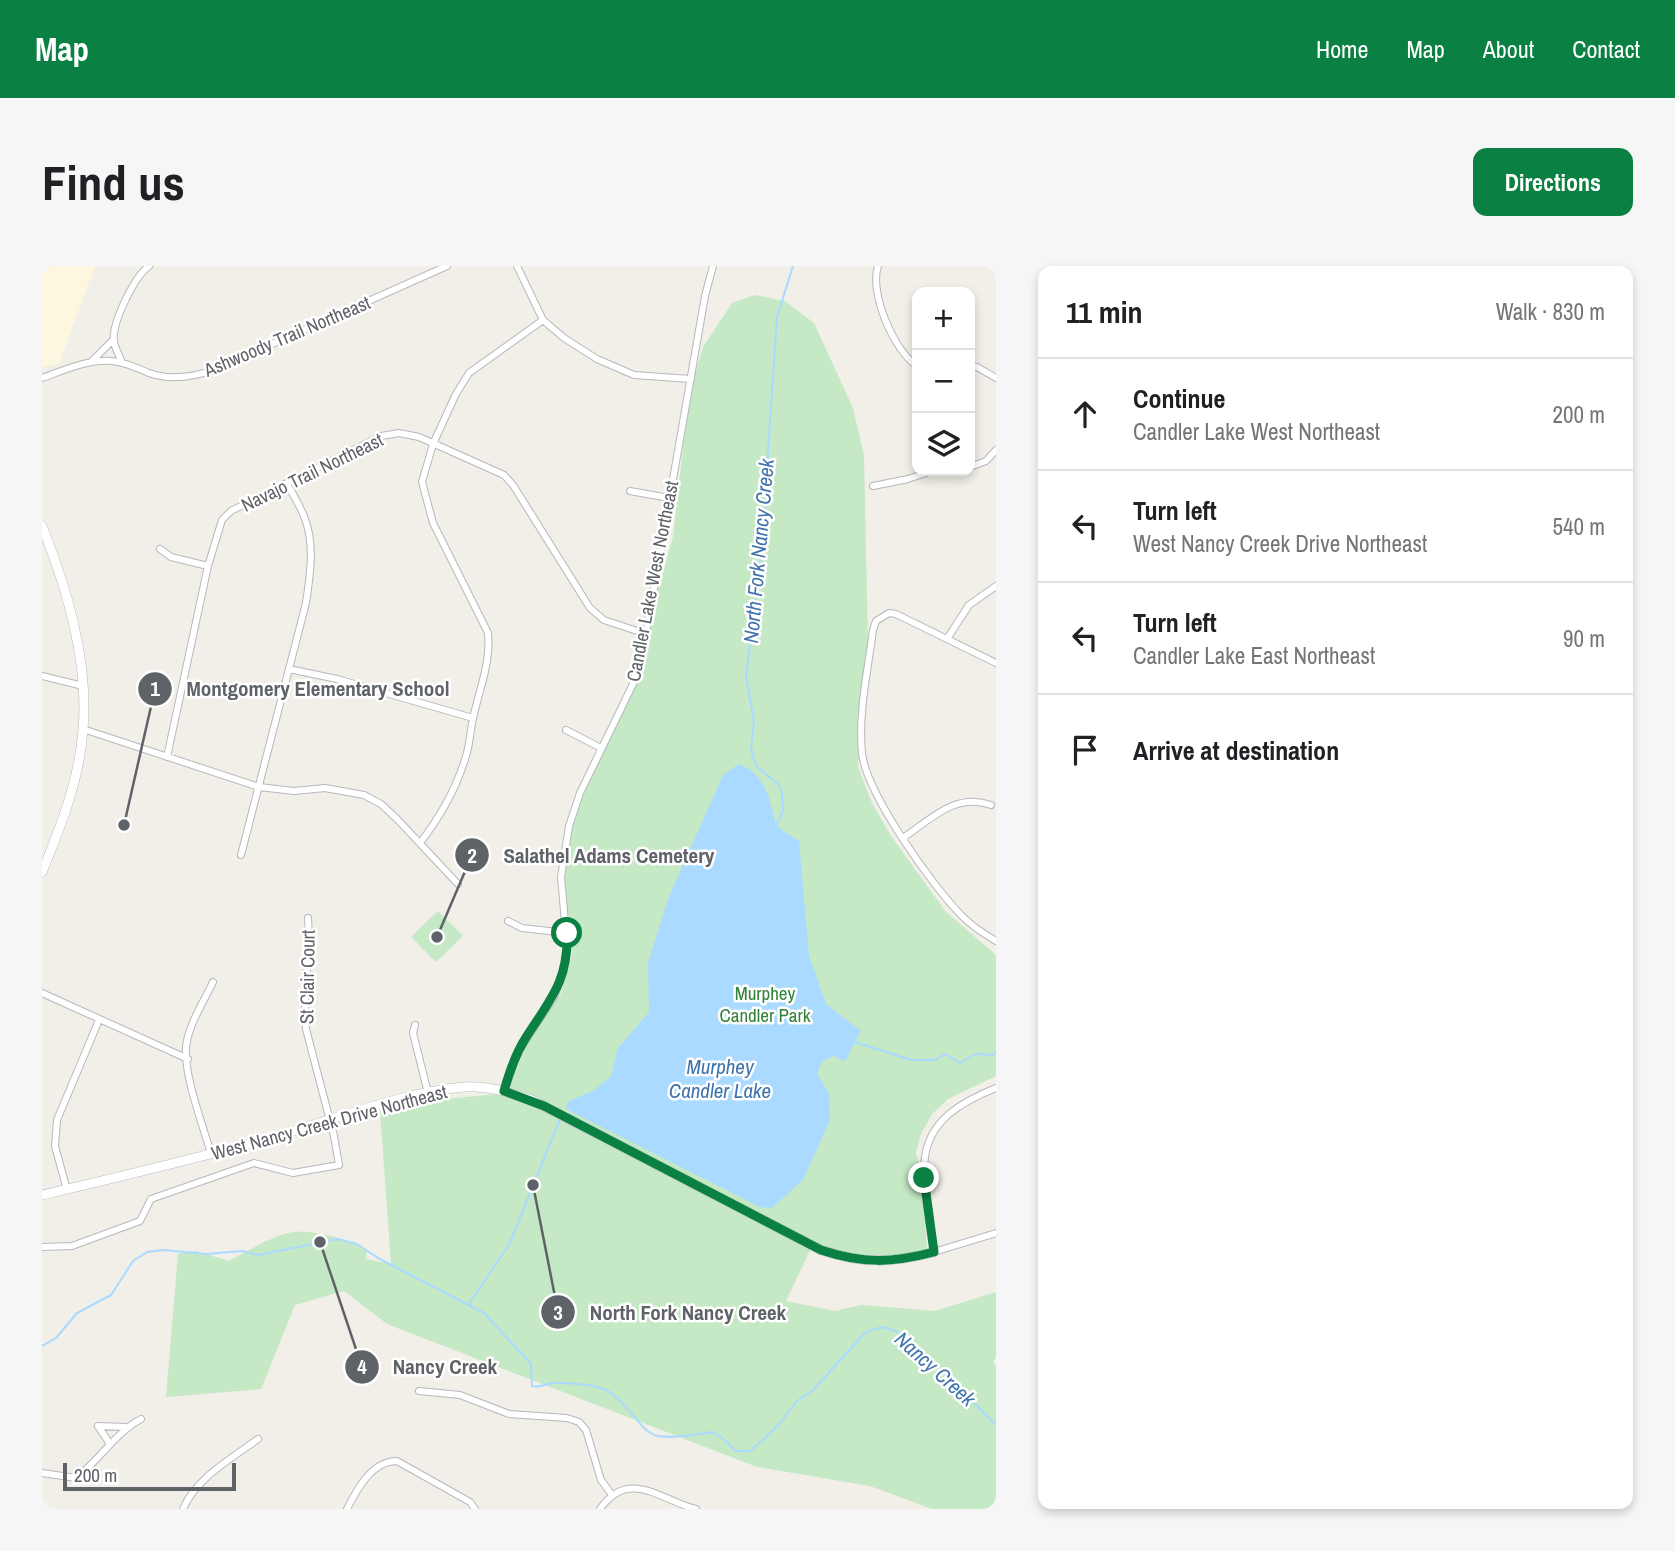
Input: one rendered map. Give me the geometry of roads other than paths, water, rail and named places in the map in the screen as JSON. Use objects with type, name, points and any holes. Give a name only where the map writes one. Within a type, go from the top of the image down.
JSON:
[{"type":"street","points":[[42,378],[91,362],[113,340],[129,290],[137,277],[149,266]]},
{"type":"street","name":"Ashwoody Trail Northeast","points":[[91,362],[122,363],[162,377],[198,375],[447,266]]},
{"type":"street","points":[[517,266],[543,320],[564,338],[597,359],[634,375],[691,379]]},
{"type":"street","name":"Candler Lake West Northeast","points":[[504,1091],[518,1052],[554,997],[567,956],[561,877],[564,846],[574,806],[633,684],[646,635],[705,296],[713,266]]},
{"type":"street","points":[[878,266],[874,281],[880,307],[906,356],[912,361]]},
{"type":"street","points":[[420,843],[435,824],[467,754],[473,718],[489,659],[488,633],[429,510],[422,482],[433,444],[469,373],[543,320]]},
{"type":"street","points":[[113,340],[122,363]]},
{"type":"street","points":[[975,366],[996,378]]},
{"type":"street","name":"Navajo Trail Northeast","points":[[167,757],[208,566],[222,520],[230,511],[381,436],[398,433],[419,437],[504,475],[513,485],[590,608],[604,620],[646,635]]},
{"type":"street","points":[[975,465],[986,461],[996,450]]},
{"type":"street","points":[[873,486],[917,476]]},
{"type":"street","points":[[241,855],[306,603],[311,548],[305,518],[287,483]]},
{"type":"street","points":[[630,491],[669,498]]},
{"type":"street","points":[[42,526],[47,549],[71,610],[83,685],[83,729],[73,786],[56,840],[42,872]]},
{"type":"street","points":[[160,550],[172,557],[208,566]]},
{"type":"street","points":[[947,639],[969,605],[996,586]]},
{"type":"street","points":[[996,663],[889,613],[876,621],[864,698],[862,755],[869,779],[903,838],[944,896],[978,929],[996,941]]},
{"type":"street","points":[[289,669],[473,718]]},
{"type":"street","points":[[42,676],[83,685]]},
{"type":"street","points":[[83,729],[260,787],[294,791],[325,788],[364,795],[380,804],[458,884]]},
{"type":"street","points":[[566,730],[601,748]]},
{"type":"street","points":[[903,838],[958,802],[991,805]]},
{"type":"street","name":"St Clair Court","points":[[42,1247],[72,1246],[140,1221],[151,1199],[254,1163],[293,1173],[339,1165],[330,1120],[308,1044],[304,1014],[309,952],[308,918]]},
{"type":"street","points":[[508,921],[522,928],[567,933]]},
{"type":"street","points":[[211,1154],[191,1080],[186,1047],[213,982]]},
{"type":"street","points":[[42,993],[188,1059]]},
{"type":"street","points":[[67,1190],[55,1146],[57,1120],[99,1020]]},
{"type":"street","points":[[415,1025],[413,1033],[428,1093]]},
{"type":"street","name":"West Nancy Creek Drive Northeast","points":[[42,1195],[113,1180],[428,1093],[465,1087],[504,1091],[531,1100],[821,1250],[852,1258],[903,1261],[996,1233]]},
{"type":"street","points":[[934,1252],[923,1162],[929,1140],[949,1113],[959,1105],[996,1088]]},
{"type":"street","points":[[419,1391],[460,1395],[509,1414],[567,1418],[579,1422],[586,1430],[601,1480],[612,1495]]},
{"type":"street","points":[[42,1474],[76,1478],[126,1427],[141,1419]]},
{"type":"street","points":[[110,1444],[98,1426],[126,1427]]},
{"type":"street","points":[[183,1509],[188,1497],[209,1475],[258,1439]]},
{"type":"street","points":[[347,1509],[369,1474],[388,1461],[397,1461],[470,1502],[475,1509]]},
{"type":"street","points":[[600,1509],[612,1495],[623,1491],[648,1489],[665,1496],[681,1508],[696,1509]]},
{"type":"water","name":"Murphey Candler Lake","points":[[739,764],[761,782],[769,798],[776,826],[799,841],[809,956],[826,1004],[861,1031],[845,1061],[833,1056],[822,1062],[817,1073],[829,1094],[830,1120],[803,1180],[772,1208],[760,1207],[566,1109],[568,1101],[593,1091],[611,1076],[618,1048],[649,1012],[648,963],[668,899],[723,775]]},
{"type":"waterway","name":"North Fork Nancy Creek","points":[[776,826],[783,811],[782,792],[778,784],[756,766],[753,758],[751,747],[754,722],[746,675],[760,569],[777,317],[793,266]]},
{"type":"waterway","points":[[855,1042],[911,1060],[935,1060],[945,1054],[960,1063],[975,1054],[993,1055],[996,1051]]},
{"type":"waterway","name":"North Fork Nancy Creek","points":[[469,1304],[509,1245],[560,1119]]},
{"type":"waterway","name":"Nancy Creek","points":[[42,1346],[56,1338],[77,1313],[111,1295],[133,1261],[147,1252],[163,1250],[206,1254],[242,1251],[258,1255],[338,1239],[357,1244],[378,1258],[484,1313],[531,1364],[532,1386],[562,1383],[601,1388],[618,1399],[644,1428],[658,1436],[679,1437],[713,1432],[735,1451],[750,1451],[776,1428],[797,1401],[812,1391],[866,1332],[882,1327],[896,1331],[923,1353],[996,1425]]},
{"type":"place","name":"Montgomery Elementary School","points":[[124,825]]},
{"type":"place","name":"Salathel Adams Cemetery","points":[[437,937]]},
{"type":"place","name":"North Fork Nancy Creek","points":[[533,1185]]},
{"type":"place","name":"Nancy Creek","points":[[320,1242]]},
{"type":"park label","name":"Murphey Candler Park","points":[[765,1004]]}]
